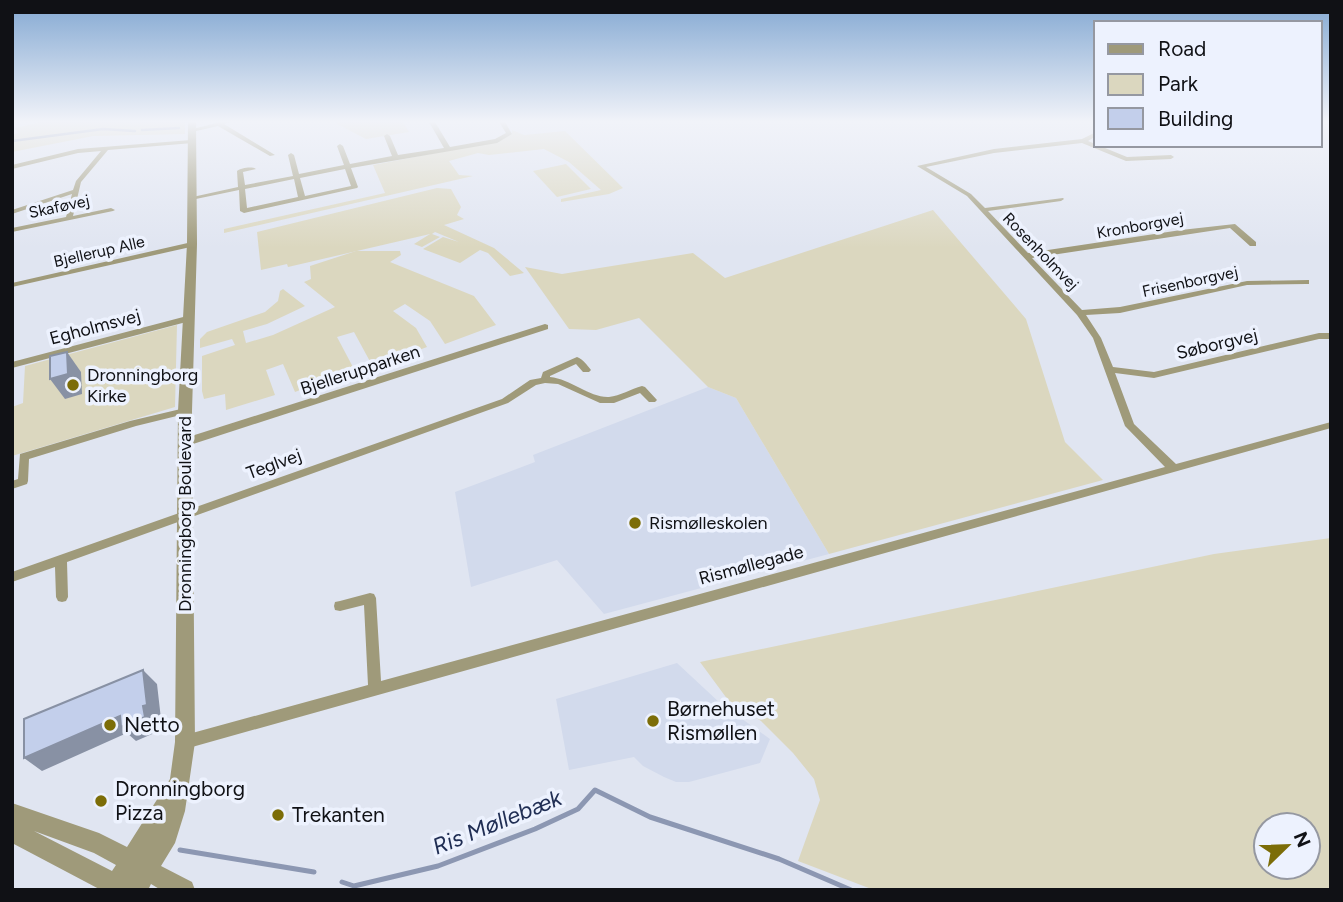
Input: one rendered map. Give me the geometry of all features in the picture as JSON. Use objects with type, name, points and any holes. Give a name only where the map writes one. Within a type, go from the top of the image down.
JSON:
[{"type":"street","points":[[69,218],[75,191],[82,175],[92,164]]},
{"type":"street","name":"Dronningborg Boulevard","points":[[122,889],[167,835],[175,811],[185,742],[187,319],[192,244],[192,164]]},
{"type":"street","points":[[293,164],[302,199]]},
{"type":"street","points":[[253,169],[240,171],[244,211],[355,187],[346,164]]},
{"type":"street","points":[[191,198],[368,164]]},
{"type":"street","name":"Rosenholmvej","points":[[930,164],[920,166],[962,190],[1080,313],[1097,338],[1130,426],[1174,469]]},
{"type":"street","points":[[12,212],[75,191]]},
{"type":"street","points":[[982,210],[1061,199]]},
{"type":"street","name":"Skaføvej","points":[[12,230],[111,210]]},
{"type":"street","name":"Kronborgvej","points":[[1026,257],[1065,253],[1189,230],[1232,226],[1253,244]]},
{"type":"street","name":"Bjellerup Alle","points":[[12,285],[192,244]]},
{"type":"street","name":"Frisenborgvej","points":[[1080,313],[1120,310],[1247,283],[1306,282]]},
{"type":"street","name":"Egholmsvej","points":[[12,365],[187,319]]},
{"type":"street","name":"Bjellerupparken","points":[[186,442],[545,327]]},
{"type":"street","name":"Søborgvej","points":[[1110,370],[1154,375],[1319,336],[1331,336]]},
{"type":"street","name":"Teglvej","points":[[12,577],[505,401],[533,382],[545,380],[546,374],[552,370],[577,360],[586,370]]},
{"type":"street","points":[[545,380],[560,381],[600,400],[614,400],[642,389],[652,400]]},
{"type":"street","points":[[12,485],[23,481],[23,457],[134,423],[144,423],[186,411]]},
{"type":"street","name":"Rismøllegade","points":[[185,742],[659,609],[1329,427]]},
{"type":"street","points":[[61,559],[62,597]]},
{"type":"street","points":[[340,606],[370,598],[375,690]]},
{"type":"street","points":[[12,813],[99,844],[184,890]]},
{"type":"street","points":[[12,832],[122,889]]},
{"type":"shaded area","name":"Rismølleskolen","points":[[708,387],[736,398],[829,554],[604,614],[557,560],[471,587],[455,492],[535,462],[533,455]]},
{"type":"shaded area","name":"Børnehuset Rismøllen","points":[[677,663],[720,703],[770,739],[760,763],[689,782],[676,782],[664,777],[643,766],[634,757],[569,770],[556,699]]},
{"type":"green space","points":[[451,164],[459,175],[473,176],[224,233],[224,229],[385,193],[373,165]]},
{"type":"green space","points":[[566,164],[591,189],[557,197],[533,171]]},
{"type":"green space","points":[[571,164],[599,164],[623,188],[609,194],[561,202],[561,199],[601,190]]},
{"type":"green space","points":[[437,188],[451,189],[461,207],[457,215],[464,219],[444,225],[494,248],[524,273],[510,276],[488,253],[480,250],[460,263],[423,249],[443,237],[459,242],[435,232],[432,234],[440,237],[422,247],[414,244],[430,234],[288,267],[287,264],[261,270],[257,232]]},
{"type":"green space","points":[[933,210],[1026,319],[1065,442],[1103,480],[829,554],[736,398],[708,387],[639,318],[596,330],[569,329],[525,267],[562,274],[693,253],[725,278]]},
{"type":"green space","points":[[356,251],[400,251],[401,255],[390,262],[474,296],[496,325],[445,344],[430,321],[405,304],[393,311],[416,328],[427,347],[373,367],[354,332],[337,337],[354,369],[295,392],[283,364],[266,370],[275,395],[226,410],[225,394],[204,399],[202,356],[235,345],[232,339],[200,348],[200,339],[207,332],[265,312],[278,301],[283,289],[305,306],[267,324],[243,331],[246,343],[273,335],[335,307],[304,282],[311,279],[310,266]]},
{"type":"green space","points":[[177,325],[175,407],[12,456],[12,407],[23,403],[25,366]]},
{"type":"green space","points":[[1331,538],[1331,890],[874,890],[798,861],[820,800],[814,779],[761,721],[728,700],[700,662],[1214,554]]},
{"type":"building","points":[[67,352],[68,374],[50,379],[50,356]]},
{"type":"building","points":[[143,670],[147,705],[143,706],[145,717],[121,727],[120,716],[24,758],[24,719]]},
{"type":"waterway","name":"Ris Møllebæk","points":[[342,882],[354,886],[438,866],[535,829],[578,809],[595,790],[650,817],[779,859],[851,890]]},
{"type":"waterway","name":"Ris Møllebæk","points":[[180,850],[314,872]]},
{"type":"place","name":"Dronningborg Kirke","points":[[73,385]]},
{"type":"place","name":"Rismølleskolen","points":[[635,523]]},
{"type":"place","name":"Børnehuset Rismøllen","points":[[653,721]]},
{"type":"place","name":"Netto","points":[[110,725]]},
{"type":"place","name":"Dronningborg Pizza","points":[[101,801]]},
{"type":"place","name":"Trekanten","points":[[278,815]]}]
